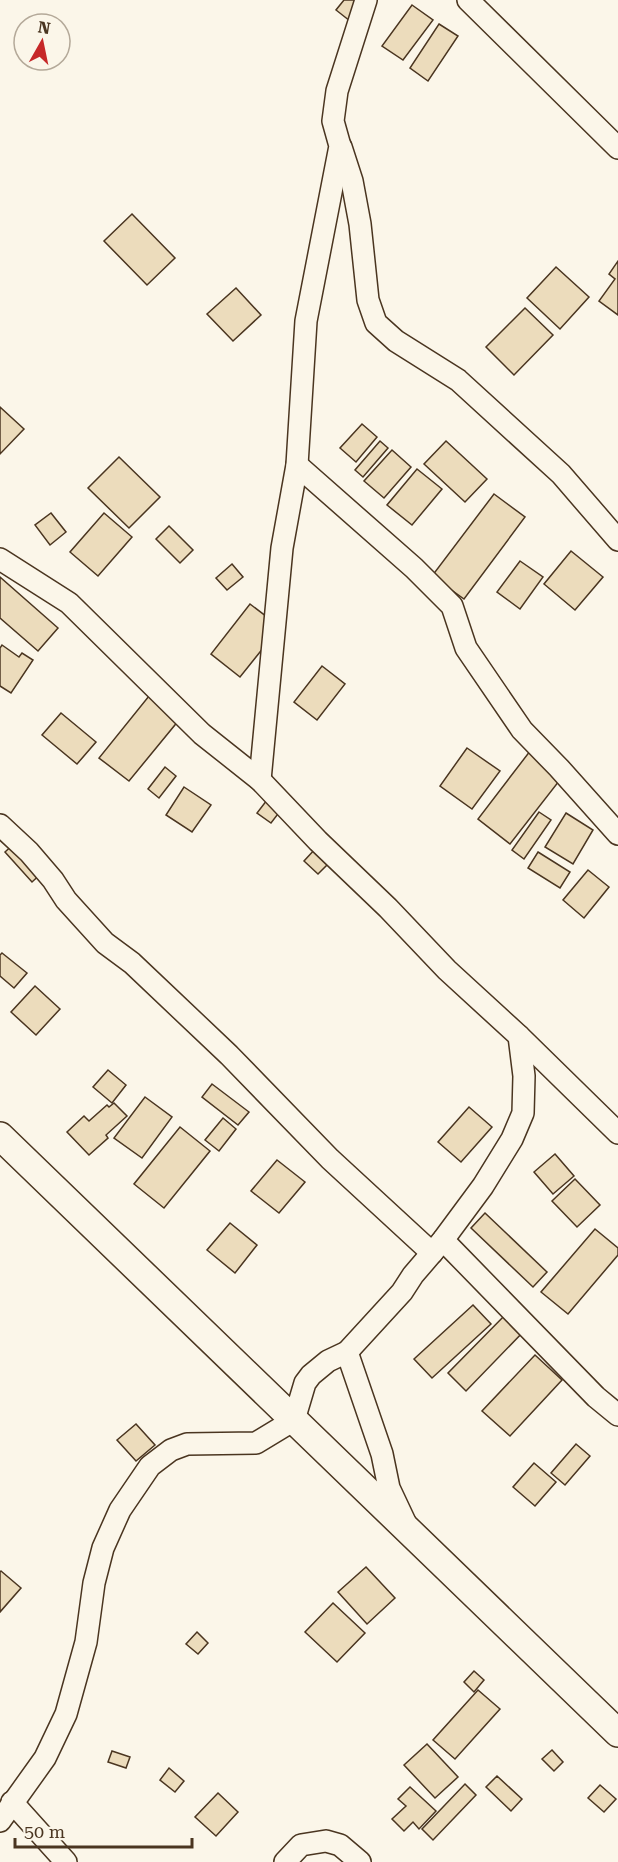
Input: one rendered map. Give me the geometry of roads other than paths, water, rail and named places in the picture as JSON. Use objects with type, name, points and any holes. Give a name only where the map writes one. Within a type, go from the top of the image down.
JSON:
[{"type":"street","points":[[366,0],[337,91],[333,122],[352,181],[360,224],[368,300],[376,323],[396,341],[458,380],[561,474],[618,540]]},
{"type":"street","points":[[468,0],[618,148]]},
{"type":"street","points":[[260,780],[282,548],[297,465],[306,321],[340,146]]},
{"type":"street","points":[[297,465],[414,568],[452,606],[466,648],[522,730],[618,834]]},
{"type":"street","points":[[0,559],[69,603],[202,734],[260,780],[447,970],[519,1036],[618,1133]]},
{"type":"street","points":[[0,825],[35,859],[66,900],[105,943],[132,963],[229,1055],[330,1160],[437,1246],[618,1415]]},
{"type":"street","points":[[0,1821],[45,1758],[66,1714],[86,1642],[94,1582],[103,1548],[120,1510],[150,1466],[171,1450],[186,1444],[256,1443],[294,1420],[305,1383],[311,1375],[328,1361],[347,1352],[402,1292],[483,1186],[512,1138],[523,1113],[524,1077],[519,1036]]},
{"type":"street","points":[[0,1136],[618,1733]]},
{"type":"street","points":[[347,1352],[382,1454],[389,1488],[409,1530]]},
{"type":"street","points":[[12,1802],[66,1862]]},
{"type":"street","points":[[285,1862],[301,1845],[326,1841],[340,1845],[360,1862]]}]
